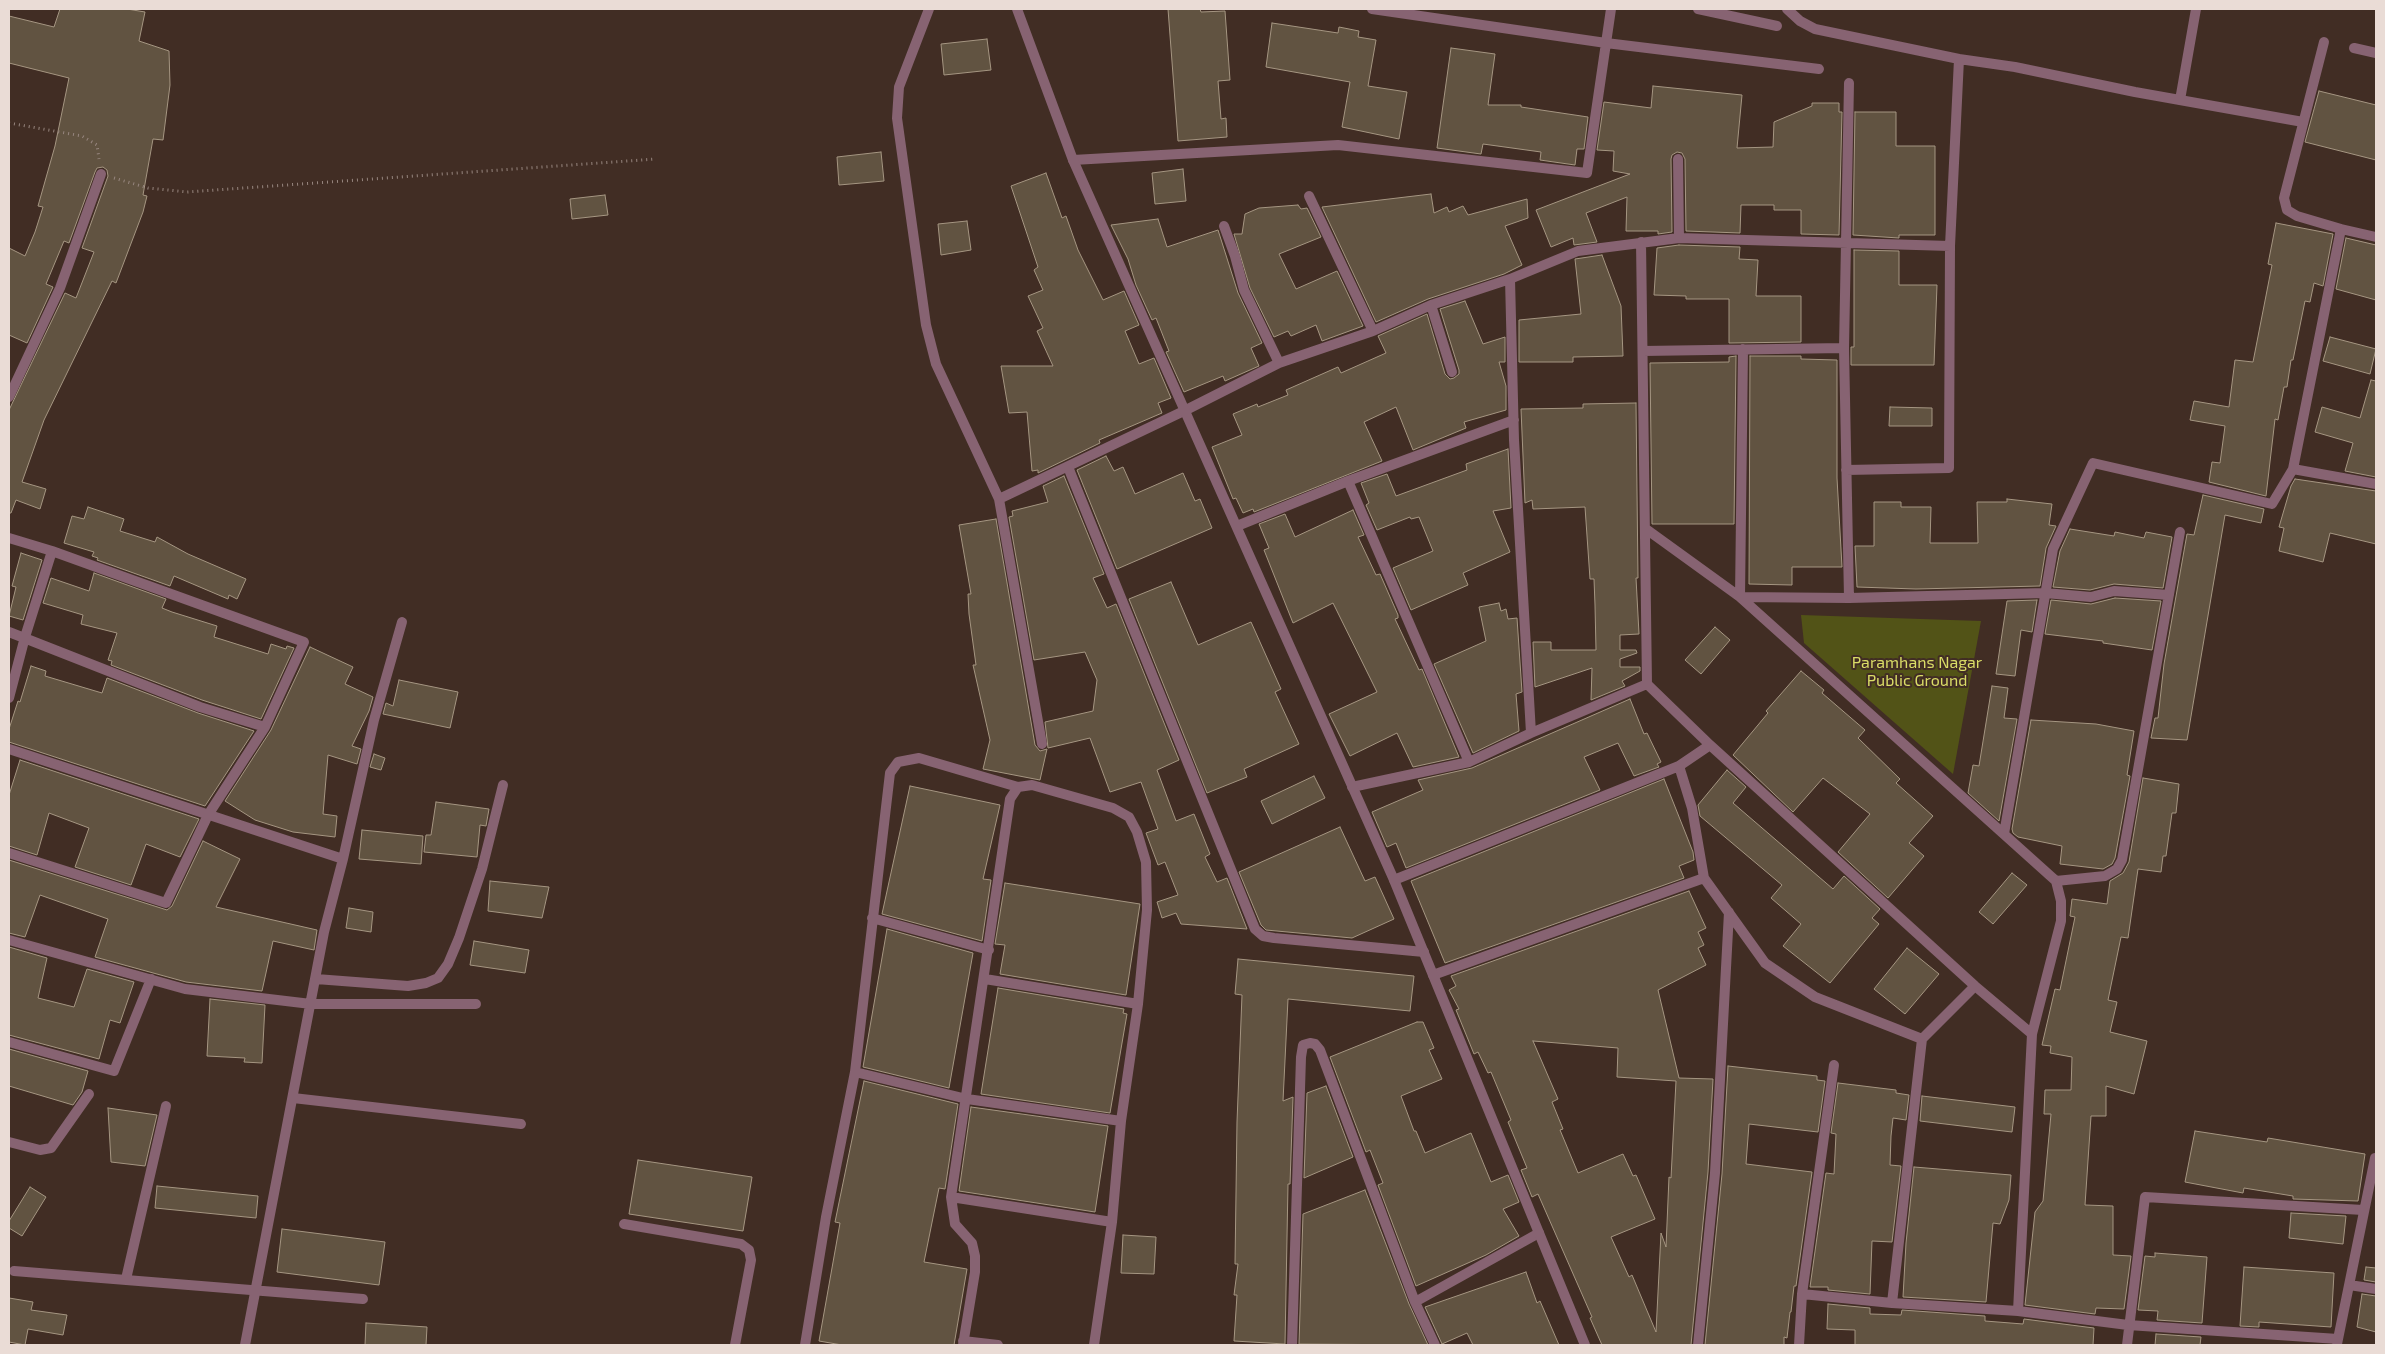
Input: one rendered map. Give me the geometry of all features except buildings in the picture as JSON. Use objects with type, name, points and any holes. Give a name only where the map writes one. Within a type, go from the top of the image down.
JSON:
[{"type":"street","points":[[929,9],[899,87],[897,118],[926,324],[936,364],[999,498],[1042,744]]},
{"type":"street","points":[[1017,9],[1073,160],[1394,880],[1585,1345]]},
{"type":"street","points":[[1372,9],[1606,43],[1819,68]]},
{"type":"street","points":[[1073,160],[1338,144],[1587,173],[1611,9]]},
{"type":"street","points":[[1698,9],[1777,26]]},
{"type":"street","points":[[1787,9],[1800,21],[1815,29],[1959,59],[2015,67],[2303,122]]},
{"type":"street","points":[[2180,100],[2196,9]]},
{"type":"street","points":[[2324,42],[2284,198],[2288,210],[2297,216],[2341,229],[2376,236]]},
{"type":"street","points":[[2354,48],[2376,53]]},
{"type":"street","points":[[1846,470],[1949,468],[1950,246],[1959,59]]},
{"type":"street","points":[[1849,84],[1844,348],[1849,598]]},
{"type":"street","points":[[1678,159],[1679,238]]},
{"type":"street","points":[[9,398],[60,288],[101,174]]},
{"type":"street","points":[[1308,196],[1373,331]]},
{"type":"street","points":[[1224,226],[1235,256],[1244,290],[1279,362]]},
{"type":"street","points":[[2004,834],[2053,549],[2093,463],[2272,504],[2293,469],[2341,229]]},
{"type":"street","points":[[999,498],[1186,410],[1279,362],[1373,331],[1431,305],[1510,279],[1578,251],[1679,238],[1950,246]]},
{"type":"street","points":[[1641,242],[1647,684],[1710,745],[1975,986],[2032,1034]]},
{"type":"street","points":[[1510,279],[1514,420],[1531,732]]},
{"type":"street","points":[[1431,305],[1452,372]]},
{"type":"street","points":[[1643,351],[1844,348]]},
{"type":"street","points":[[1740,597],[1743,349]]},
{"type":"street","points":[[1237,526],[1348,481],[1514,420]]},
{"type":"street","points":[[1068,467],[1255,928],[1263,936],[1274,938],[1424,952]]},
{"type":"street","points":[[2293,469],[2376,484]]},
{"type":"street","points":[[1348,481],[1469,762]]},
{"type":"street","points":[[1646,529],[1740,597],[2056,881],[2061,900],[2061,921],[2032,1034],[2018,1311]]},
{"type":"street","points":[[2056,881],[2105,876],[2117,869],[2122,860],[2180,532]]},
{"type":"street","points":[[9,538],[52,551],[304,642],[265,727],[208,815],[166,903],[9,853]]},
{"type":"street","points":[[9,698],[25,637],[52,551]]},
{"type":"street","points":[[1740,597],[1849,598],[2045,593],[2090,597],[2114,591],[2169,596]]},
{"type":"street","points":[[245,1345],[324,932],[344,859],[374,720],[402,622]]},
{"type":"street","points":[[9,632],[200,707],[265,727]]},
{"type":"street","points":[[1352,787],[1469,762],[1531,732],[1647,684]]},
{"type":"street","points":[[1394,880],[1679,766],[1710,745]]},
{"type":"street","points":[[9,749],[344,859]]},
{"type":"street","points":[[805,1345],[826,1217],[855,1072],[890,773],[898,762],[919,758],[1018,786],[1032,785],[1113,808],[1129,817],[1137,832],[1146,862],[1147,889],[1138,1004],[1121,1121],[1112,1222],[1094,1345]]},
{"type":"street","points":[[1679,766],[1692,808],[1704,878],[1765,963],[1815,998],[1922,1039]]},
{"type":"street","points":[[316,979],[408,986],[426,983],[438,978],[448,964],[459,938],[482,869],[503,785]]},
{"type":"street","points":[[998,1345],[963,1343],[975,1272],[975,1256],[972,1243],[955,1224],[952,1197],[1010,799],[1018,786]]},
{"type":"street","points":[[1433,975],[1704,878]]},
{"type":"street","points":[[1698,1345],[1715,1172],[1729,912]]},
{"type":"street","points":[[872,918],[989,950]]},
{"type":"street","points":[[9,940],[185,989],[311,1004],[476,1004]]},
{"type":"street","points":[[9,1042],[114,1071],[151,979]]},
{"type":"street","points":[[985,979],[1138,1004]]},
{"type":"street","points":[[1892,1303],[1922,1039],[1975,986]]},
{"type":"street","points":[[1292,1345],[1303,1045],[1315,1044],[1320,1050],[1415,1302],[1435,1345]]},
{"type":"street","points":[[1798,1345],[1802,1294],[1834,1065]]},
{"type":"street","points":[[855,1072],[967,1099],[1121,1121]]},
{"type":"street","points":[[9,1142],[40,1150],[51,1148],[89,1094]]},
{"type":"street","points":[[293,1098],[521,1124]]},
{"type":"street","points":[[126,1279],[166,1106]]},
{"type":"street","points":[[1802,1294],[1892,1303],[2018,1311],[2128,1325],[2338,1342],[2363,1210],[2375,1158]]},
{"type":"street","points":[[952,1197],[1112,1222]]},
{"type":"street","points":[[2127,1345],[2145,1197],[2363,1210]]},
{"type":"street","points":[[624,1224],[741,1244],[749,1250],[751,1260],[736,1345]]},
{"type":"street","points":[[1415,1302],[1540,1233]]},
{"type":"street","points":[[14,1270],[363,1298]]},
{"type":"street","points":[[2349,1285],[2376,1289]]},
{"type":"path","points":[[9,123],[82,136],[97,144],[101,174],[148,188],[187,192],[656,159]]},
{"type":"green space","name":"Paramhans Nagar Public Ground","points":[[1801,615],[1981,621],[1953,774],[1804,643]]}]
